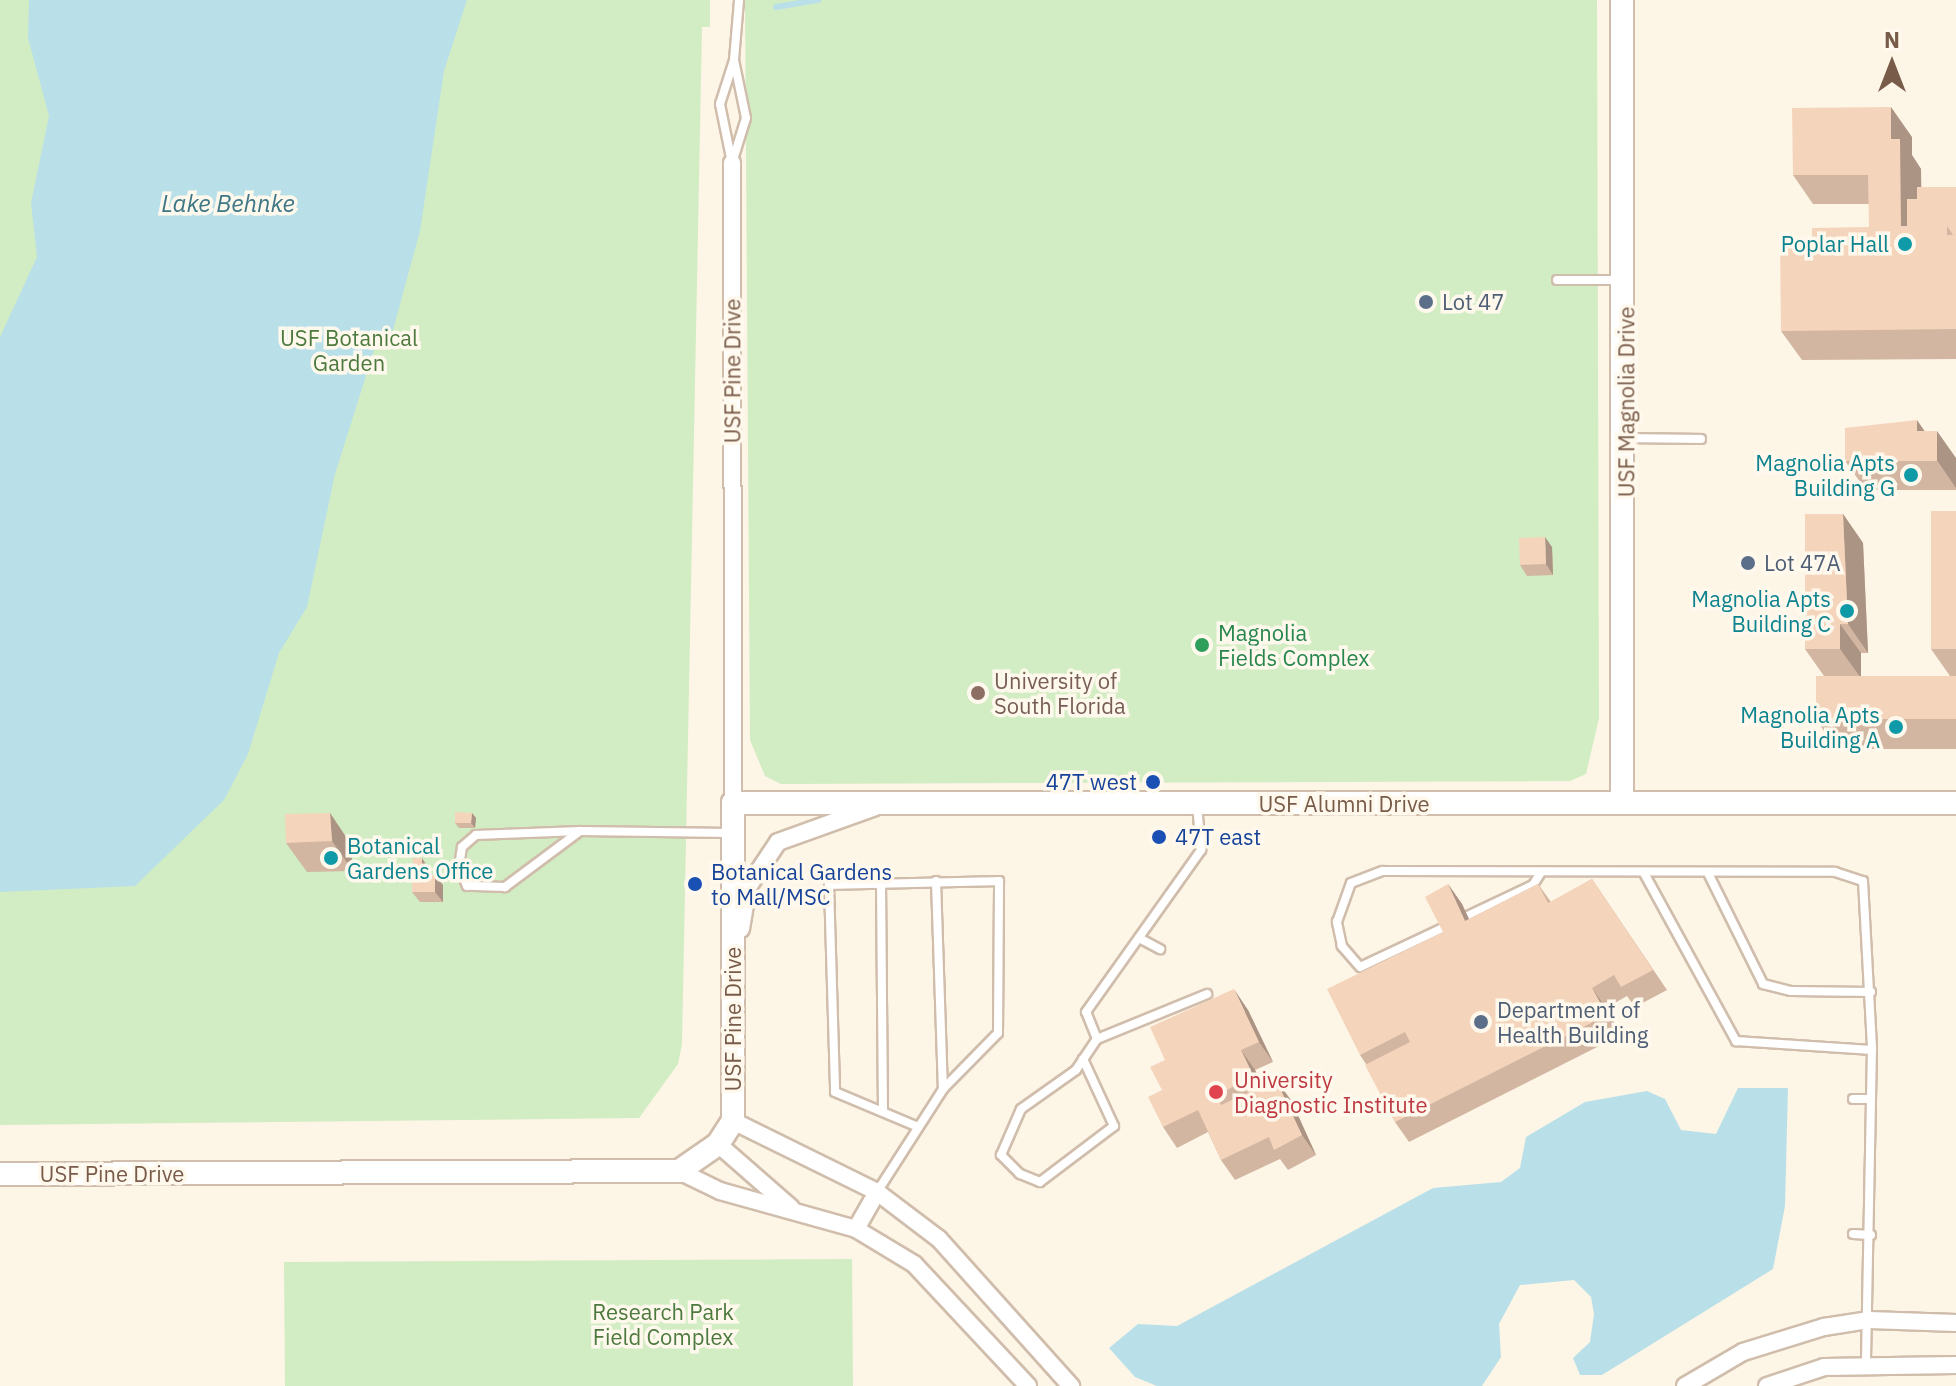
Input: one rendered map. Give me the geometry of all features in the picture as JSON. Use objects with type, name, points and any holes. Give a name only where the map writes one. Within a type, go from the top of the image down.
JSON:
[{"type":"street","name":"USF Magnolia Drive","points":[[1622,0],[1626,280],[1622,803]]},
{"type":"street","name":"USF Pine Drive","points":[[0,1174],[679,1171],[718,1144],[733,1121],[732,163]]},
{"type":"street","name":"USF Alumni Drive","points":[[733,803],[1956,803]]},
{"type":"street","points":[[733,974],[748,887],[778,842],[887,803]]},
{"type":"street","points":[[733,1121],[877,1192],[939,1239],[1071,1386]]},
{"type":"street","points":[[718,1144],[799,1214]]},
{"type":"street","points":[[679,1171],[720,1191],[856,1229],[914,1264],[1028,1386]]},
{"type":"street","points":[[856,1229],[877,1192]]},
{"type":"street","points":[[1685,1386],[1743,1352],[1869,1320],[1956,1323]]},
{"type":"street","points":[[1767,1386],[1824,1367],[1956,1365]]},
{"type":"lane","points":[[732,163],[720,104],[734,60],[739,0]]},
{"type":"lane","points":[[732,163],[746,118],[734,60]]},
{"type":"lane","points":[[1557,280],[1626,280]]},
{"type":"lane","points":[[1626,438],[1701,439]]},
{"type":"lane","points":[[1097,1039],[1086,1012],[1201,850],[1197,803]]},
{"type":"lane","points":[[580,831],[520,881],[480,890],[467,886],[459,866],[462,847],[476,835],[580,831],[734,833]]},
{"type":"lane","points":[[1541,872],[1533,885],[1360,967],[1342,946],[1339,907],[1361,876],[1541,872],[1835,872],[1863,881],[1872,1050],[1871,1235],[1866,1364]]},
{"type":"lane","points":[[1644,873],[1736,1041],[1872,1050]]},
{"type":"lane","points":[[1708,873],[1763,984],[1791,991],[1871,992]]},
{"type":"lane","points":[[936,881],[943,1089]]},
{"type":"lane","points":[[877,1192],[916,1126],[943,1089],[998,1033],[999,881],[829,885],[835,1092],[916,1126]]},
{"type":"lane","points":[[881,883],[883,1111]]},
{"type":"lane","points":[[1139,938],[1160,949]]},
{"type":"lane","points":[[1083,1059],[1114,1126],[1040,1182],[1020,1174],[1001,1155],[1002,1140],[1021,1109],[1083,1059],[1097,1039],[1207,994]]},
{"type":"lane","points":[[1853,1099],[1871,1099]]},
{"type":"lane","points":[[1853,1234],[1871,1235]]},
{"type":"green space","name":"USF Botanical Garden","points":[[0,0],[710,0],[710,27],[702,27],[682,1044],[678,1064],[639,1118],[0,1125]]},
{"type":"green space","points":[[745,0],[1597,0],[1599,718],[1586,774],[1570,781],[781,784],[765,776],[750,740]]},
{"type":"green space","name":"Research Park Field Complex","points":[[852,1259],[853,1386],[285,1386],[284,1262]]},
{"type":"water","name":"Lake Behnke","points":[[29,0],[467,0],[444,71],[420,231],[393,330],[376,344],[335,474],[307,607],[279,653],[248,754],[224,800],[135,886],[0,892],[0,337],[37,257],[31,203],[49,116],[28,38]]},
{"type":"water","points":[[1738,1088],[1788,1088],[1785,1206],[1773,1269],[1602,1375],[1580,1375],[1573,1358],[1590,1342],[1594,1314],[1591,1297],[1574,1280],[1520,1285],[1499,1324],[1501,1357],[1482,1386],[1157,1386],[1135,1377],[1109,1348],[1138,1324],[1177,1326],[1433,1188],[1501,1182],[1520,1168],[1526,1137],[1585,1102],[1647,1091],[1665,1099],[1681,1130],[1716,1134]]},
{"type":"building","name":"Poplar Hall","points":[[1891,107],[1891,139],[1900,139],[1901,226],[1947,226],[1947,235],[1956,235],[1956,329],[1781,331],[1780,238],[1812,237],[1812,228],[1869,227],[1868,175],[1793,175],[1792,108]]},
{"type":"building","points":[[1917,187],[1956,187],[1956,235],[1947,226],[1907,226],[1907,199],[1917,199]]},
{"type":"building","points":[[1917,420],[1917,431],[1937,431],[1937,461],[1845,461],[1845,428]]},
{"type":"building","points":[[1931,511],[1956,511],[1956,649],[1931,649]]},
{"type":"building","points":[[1805,514],[1843,514],[1848,624],[1840,624],[1840,649],[1805,649]]},
{"type":"building","points":[[1545,537],[1546,564],[1520,565],[1519,538]]},
{"type":"building","points":[[1816,676],[1956,676],[1956,719],[1816,719]]},
{"type":"building","points":[[455,812],[472,813],[471,823],[455,823]]},
{"type":"building","points":[[330,813],[332,841],[286,843],[285,814]]},
{"type":"building","points":[[413,858],[422,858],[422,875],[435,875],[435,892],[412,892]]},
{"type":"building","name":"Department of Health Building","points":[[1592,879],[1653,970],[1621,987],[1614,975],[1592,988],[1607,1015],[1395,1122],[1365,1065],[1410,1042],[1405,1032],[1360,1055],[1327,989],[1443,932],[1425,897],[1448,884],[1465,921],[1538,884],[1548,903]]},
{"type":"building","name":"University Diagnostic Institute","points":[[1234,989],[1259,1042],[1241,1050],[1254,1077],[1216,1095],[1221,1105],[1276,1080],[1302,1135],[1274,1150],[1269,1137],[1221,1160],[1198,1110],[1163,1127],[1148,1097],[1162,1090],[1150,1067],[1165,1060],[1150,1027]]},
{"type":"waterway","points":[[776,7],[818,0]]},
{"type":"place","name":"Poplar Hall","points":[[1905,244]]},
{"type":"place","name":"Lot 47","points":[[1426,302]]},
{"type":"place","name":"Magnolia Apts Building G","points":[[1911,475]]},
{"type":"place","name":"Lot 47A","points":[[1748,563]]},
{"type":"place","name":"Magnolia Apts Building C","points":[[1847,611]]},
{"type":"place","name":"Magnolia Fields Complex","points":[[1202,645]]},
{"type":"place","name":"University of South Florida","points":[[978,693]]},
{"type":"place","name":"Magnolia Apts Building A","points":[[1896,727]]},
{"type":"place","name":"47T west","points":[[1153,782]]},
{"type":"place","name":"47T east","points":[[1159,837]]},
{"type":"place","name":"Botanical Gardens Office","points":[[331,858]]},
{"type":"place","name":"Botanical Gardens to Mall/MSC","points":[[695,884]]},
{"type":"place","name":"Department of Health Building","points":[[1481,1022]]},
{"type":"place","name":"University Diagnostic Institute","points":[[1216,1092]]}]
